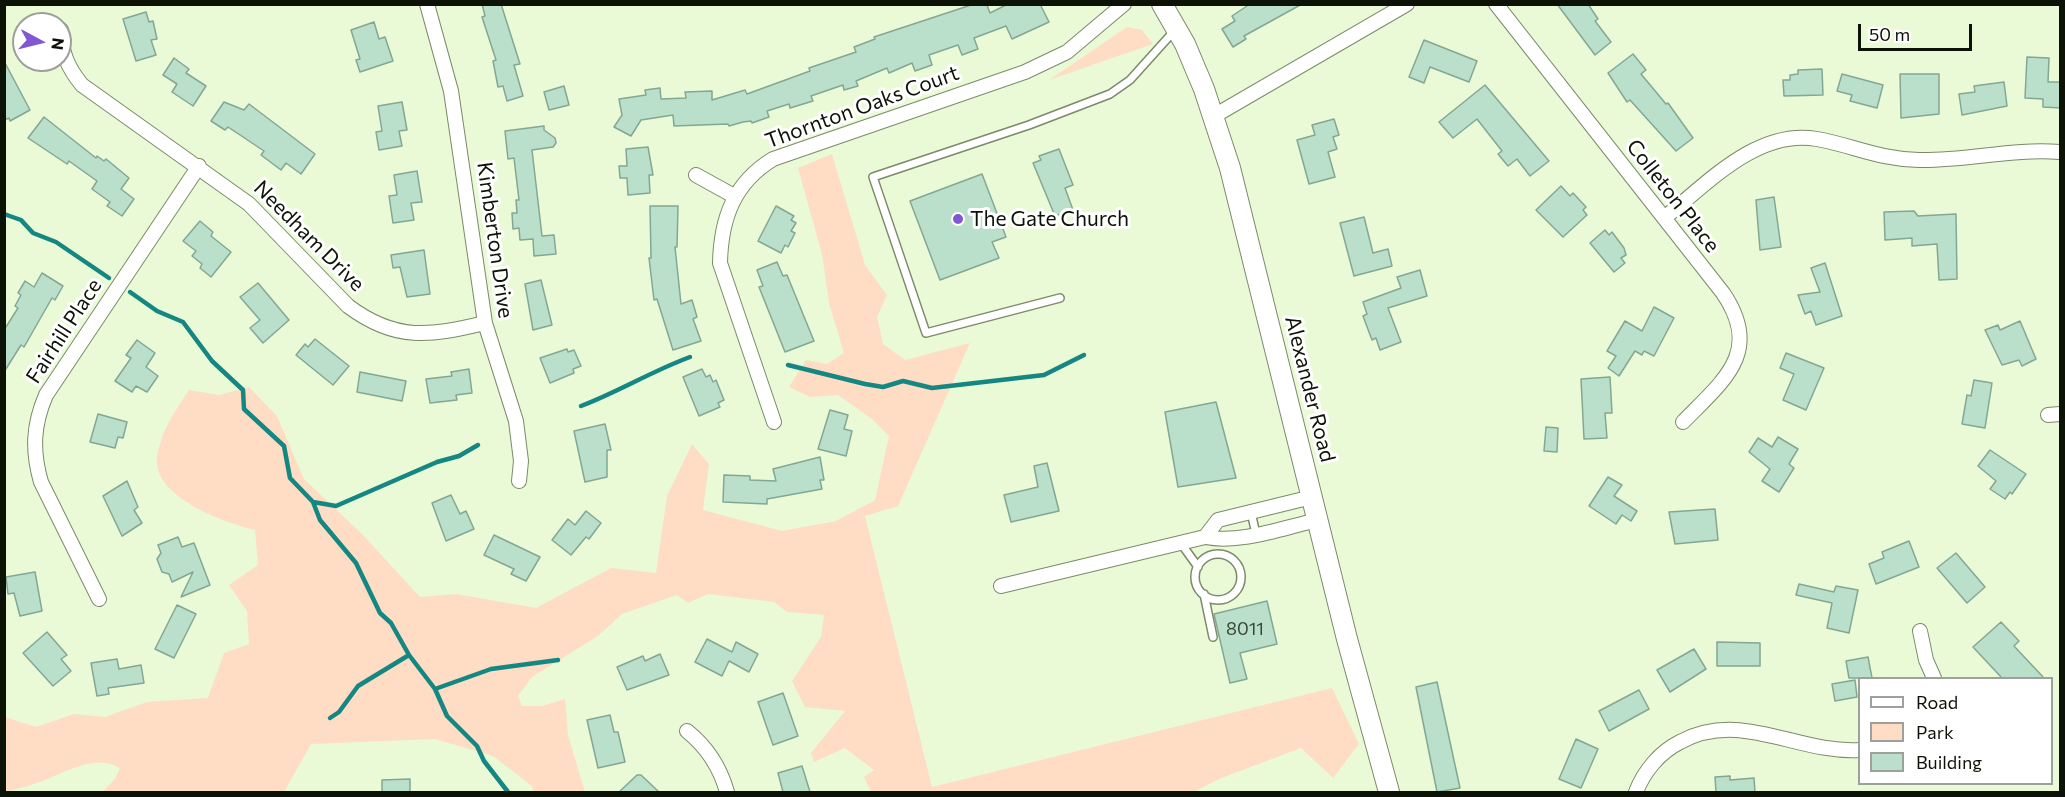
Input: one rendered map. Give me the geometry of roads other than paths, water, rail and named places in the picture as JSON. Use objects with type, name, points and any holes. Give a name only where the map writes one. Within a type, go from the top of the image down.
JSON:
[{"type":"street","name":"Kimberton Drive","points":[[427,4],[451,91],[485,323],[516,421],[520,447],[519,481]]},
{"type":"street","name":"Thornton Oaks Court","points":[[774,422],[720,263],[725,217],[734,196],[757,169],[773,159],[1025,72],[1067,52],[1124,4]]},
{"type":"street","name":"Alexander Road","points":[[1162,4],[1176,28],[1214,116],[1230,168],[1389,792]]},
{"type":"street","points":[[1214,116],[1407,4]]},
{"type":"street","name":"Colleton Place","points":[[1496,4],[1734,310],[1740,326],[1737,357],[1729,372],[1683,422]]},
{"type":"street","name":"Needham Drive","points":[[72,68],[82,85],[199,166],[249,204],[348,306],[366,320],[389,330],[411,334],[434,334],[485,323]]},
{"type":"street","points":[[1664,218],[1746,154],[1781,140],[1815,138],[1898,159],[1931,160],[2028,151],[2061,152]]},
{"type":"street","name":"Fairhill Place","points":[[99,599],[41,482],[36,463],[36,428],[46,395],[199,166]]},
{"type":"street","points":[[696,175],[734,196]]},
{"type":"street","points":[[1205,537],[1218,520],[1312,497]]},
{"type":"street","points":[[1001,586],[1180,542],[1205,537],[1222,540],[1318,520]]},
{"type":"street","points":[[1920,631],[1926,660],[1934,677]]},
{"type":"street","points":[[1636,792],[1658,758],[1673,746],[1708,730],[1738,728],[1828,748],[1858,750]]},
{"type":"street","points":[[687,731],[706,749],[717,765],[727,792]]},
{"type":"lane","points":[[1060,298],[926,333],[873,177],[1029,125],[1110,94],[1130,80],[1176,28]]},
{"type":"lane","points":[[1251,512],[1256,534]]},
{"type":"lane","points":[[1180,542],[1198,567]]},
{"type":"lane","points":[[1204,594],[1218,600],[1225,599],[1237,590],[1241,575],[1235,562],[1222,554],[1208,556],[1198,567],[1196,582],[1204,594],[1213,637]]},
{"type":"waterway","points":[[4,214],[21,220],[33,233],[56,242],[109,278]]},
{"type":"waterway","points":[[130,292],[157,311],[183,322],[212,361],[243,390],[244,409],[284,446],[290,478],[313,502],[320,520],[356,563],[380,613],[391,623],[409,655],[435,689],[447,716],[477,746],[484,761],[508,792]]},
{"type":"waterway","points":[[788,365],[883,387],[903,381],[932,388],[1044,375],[1084,355]]},
{"type":"waterway","points":[[581,406],[690,357]]},
{"type":"waterway","points":[[313,502],[336,506],[437,462],[459,456],[478,445]]},
{"type":"waterway","points":[[330,718],[339,712],[358,686],[409,655]]},
{"type":"waterway","points":[[435,689],[491,669],[558,660]]},
{"type":"place","name":"The Gate Church","points":[[958,219]]}]
